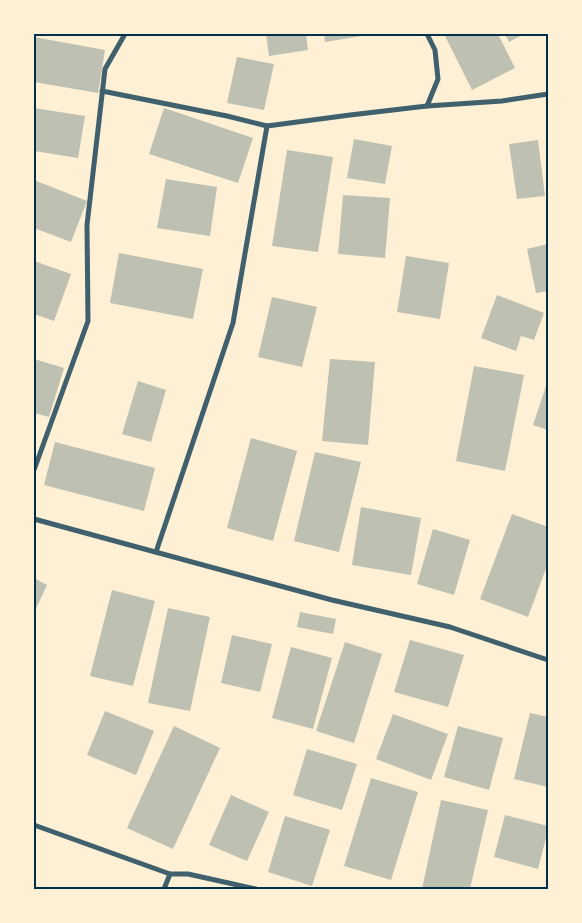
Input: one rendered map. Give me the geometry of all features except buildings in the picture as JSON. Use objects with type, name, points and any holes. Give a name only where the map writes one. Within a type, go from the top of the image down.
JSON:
[{"type":"street","points":[[34,470],[88,321],[87,225],[102,91],[105,69],[125,34]]},
{"type":"street","points":[[427,34],[435,50],[438,79],[427,106]]},
{"type":"street","points":[[102,91],[267,126],[427,106],[502,101],[548,94]]},
{"type":"street","points":[[156,552],[232,323],[267,126]]},
{"type":"street","points":[[34,519],[332,600],[450,628],[548,660]]},
{"type":"street","points":[[34,825],[170,874],[188,874],[256,889]]},
{"type":"street","points":[[164,889],[170,874]]}]
